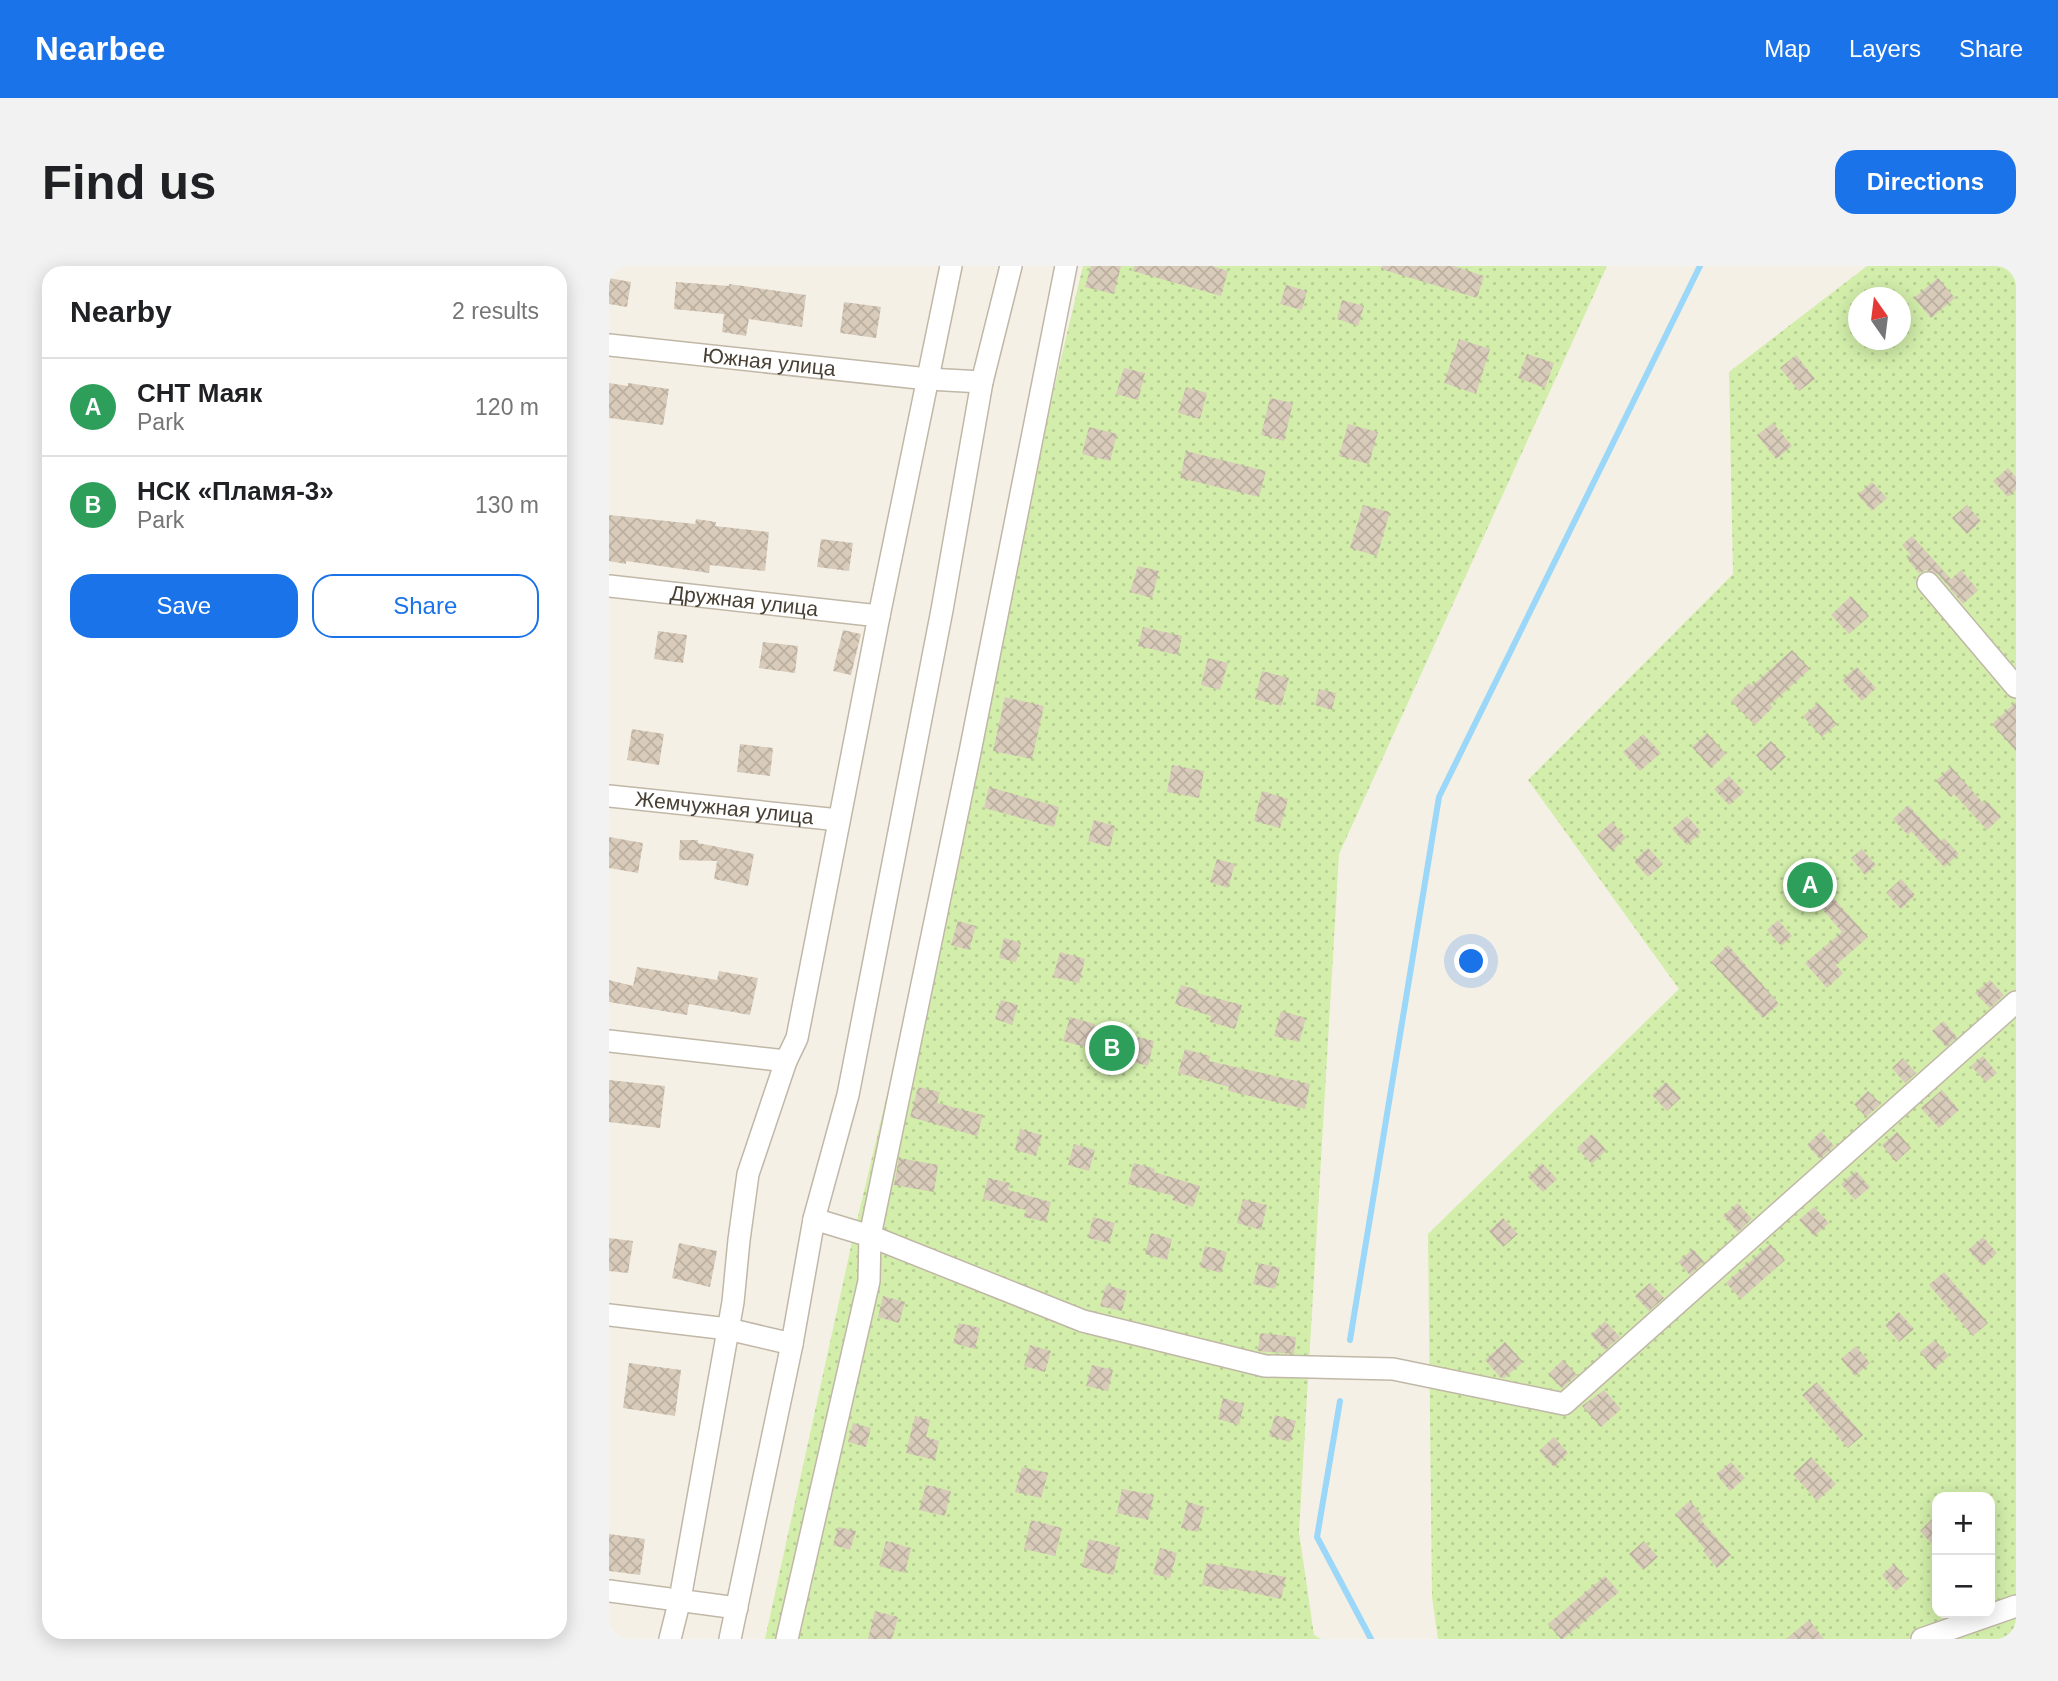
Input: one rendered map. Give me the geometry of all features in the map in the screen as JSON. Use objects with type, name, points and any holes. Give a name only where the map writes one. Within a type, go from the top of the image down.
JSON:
[{"type":"street","points":[[670,1639],[680,1599],[728,1329],[748,1174],[786,1061],[797,1038],[879,616],[951,266]]},
{"type":"street","points":[[730,1639],[792,1344],[814,1219],[848,1095],[942,610],[982,382],[1011,266]]},
{"type":"street","points":[[787,1639],[869,1281],[870,1236],[1066,266]]},
{"type":"street","name":"Южная улица","points":[[609,345],[928,379],[982,382]]},
{"type":"street","points":[[1928,583],[2016,687]]},
{"type":"street","name":"Дружная улица","points":[[609,586],[879,616]]},
{"type":"street","name":"Жемчужная улица","points":[[609,796],[839,820]]},
{"type":"street","points":[[814,1219],[870,1236],[1083,1321],[1252,1363],[1265,1366],[1393,1369],[1564,1404],[2016,1002]]},
{"type":"street","points":[[609,1041],[786,1061]]},
{"type":"street","points":[[609,1315],[728,1329],[792,1344]]},
{"type":"street","points":[[609,1591],[737,1608]]},
{"type":"street","points":[[1922,1639],[1969,1631],[2016,1606]]},
{"type":"green space","points":[[1083,266],[1607,266],[1339,854],[1299,1532],[1314,1635],[1321,1639],[765,1639],[852,1242]]},
{"type":"green space","points":[[1867,266],[2016,266],[2016,1639],[1438,1639],[1432,1597],[1428,1234],[1679,989],[1528,780],[1733,574],[1729,372]]},
{"type":"building","points":[[1091,266],[1121,266],[1114,294],[1085,287]]},
{"type":"building","points":[[1134,266],[1212,266],[1228,271],[1221,296],[1133,271]]},
{"type":"building","points":[[1382,266],[1454,266],[1484,276],[1477,298],[1381,269]]},
{"type":"building","points":[[609,278],[631,282],[627,307],[609,304]]},
{"type":"building","points":[[1938,278],[1955,298],[1931,318],[1914,298]]},
{"type":"building","points":[[676,282],[729,284],[806,295],[802,327],[749,319],[746,336],[722,332],[724,314],[674,309]]},
{"type":"building","points":[[1286,285],[1307,291],[1302,310],[1280,304]]},
{"type":"building","points":[[1342,300],[1364,306],[1358,326],[1337,319]]},
{"type":"building","points":[[844,302],[881,307],[876,338],[840,333]]},
{"type":"building","points":[[1459,339],[1490,349],[1476,394],[1444,383]]},
{"type":"building","points":[[1527,354],[1554,363],[1545,388],[1518,378]]},
{"type":"building","points":[[1796,355],[1815,379],[1799,391],[1780,368]]},
{"type":"building","points":[[1124,368],[1145,373],[1138,400],[1116,394]]},
{"type":"building","points":[[609,383],[669,389],[663,425],[609,418]]},
{"type":"building","points":[[1186,387],[1207,393],[1200,419],[1178,413]]},
{"type":"building","points":[[1270,398],[1293,403],[1284,441],[1261,435]]},
{"type":"building","points":[[1773,423],[1792,446],[1776,459],[1757,435]]},
{"type":"building","points":[[1348,424],[1378,432],[1369,464],[1339,456]]},
{"type":"building","points":[[1089,427],[1117,434],[1110,461],[1082,454]]},
{"type":"building","points":[[1186,451],[1266,471],[1259,497],[1180,478]]},
{"type":"building","points":[[2008,468],[2016,477],[2016,490],[2008,497],[1993,481]]},
{"type":"building","points":[[1872,482],[1887,498],[1872,511],[1858,495]]},
{"type":"building","points":[[1363,505],[1390,512],[1377,556],[1350,548]]},
{"type":"building","points":[[1967,505],[1981,521],[1967,534],[1952,518]]},
{"type":"building","points":[[609,515],[695,524],[696,519],[716,522],[715,526],[769,532],[765,571],[710,565],[709,573],[609,561]]},
{"type":"building","points":[[1912,536],[1951,579],[1961,570],[1978,590],[1963,604],[1938,574],[1926,570],[1919,573],[1907,559],[1911,555],[1902,545]]},
{"type":"building","points":[[821,539],[853,543],[849,571],[817,567]]},
{"type":"building","points":[[1138,566],[1159,571],[1152,598],[1130,592]]},
{"type":"building","points":[[1851,596],[1869,616],[1849,634],[1831,615]]},
{"type":"building","points":[[1143,627],[1182,636],[1178,655],[1138,646]]},
{"type":"building","points":[[843,630],[861,634],[851,675],[833,671]]},
{"type":"building","points":[[658,631],[687,635],[683,663],[654,659]]},
{"type":"building","points":[[763,642],[798,646],[795,673],[759,668]]},
{"type":"building","points":[[1792,650],[1810,669],[1770,705],[1773,707],[1755,725],[1731,701],[1749,683],[1752,686]]},
{"type":"building","points":[[1208,658],[1228,663],[1220,690],[1201,685]]},
{"type":"building","points":[[1857,667],[1876,688],[1862,701],[1842,680]]},
{"type":"building","points":[[1262,671],[1289,678],[1281,706],[1255,699]]},
{"type":"building","points":[[1319,689],[1336,693],[1332,710],[1315,705]]},
{"type":"building","points":[[1005,697],[1044,706],[1032,759],[993,751]]},
{"type":"building","points":[[2016,702],[2016,751],[1992,724]]},
{"type":"building","points":[[1818,703],[1837,724],[1822,737],[1803,716]]},
{"type":"building","points":[[632,729],[664,734],[659,765],[627,760]]},
{"type":"building","points":[[1707,733],[1726,754],[1711,768],[1692,747]]},
{"type":"building","points":[[1643,734],[1661,753],[1640,771],[1623,752]]},
{"type":"building","points":[[1771,741],[1786,757],[1771,771],[1756,755]]},
{"type":"building","points":[[740,744],[773,748],[770,776],[737,772]]},
{"type":"building","points":[[1172,765],[1204,771],[1199,798],[1167,792]]},
{"type":"building","points":[[1951,767],[1984,804],[1987,801],[2001,817],[1987,830],[1954,794],[1951,797],[1936,781]]},
{"type":"building","points":[[1729,776],[1744,792],[1729,805],[1714,789]]},
{"type":"building","points":[[989,787],[1059,807],[1054,827],[984,808]]},
{"type":"building","points":[[1262,791],[1288,799],[1280,828],[1254,821]]},
{"type":"building","points":[[1908,805],[1941,841],[1944,838],[1959,854],[1944,867],[1911,831],[1908,835],[1893,819]]},
{"type":"building","points":[[1687,816],[1701,832],[1687,845],[1672,829]]},
{"type":"building","points":[[1094,820],[1115,826],[1110,847],[1088,841]]},
{"type":"building","points":[[1612,822],[1626,838],[1612,851],[1597,835]]},
{"type":"building","points":[[609,837],[643,843],[638,873],[609,868]]},
{"type":"building","points":[[680,840],[698,840],[698,843],[754,854],[748,886],[714,879],[717,861],[679,860]]},
{"type":"building","points":[[1648,848],[1663,864],[1648,877],[1634,861]]},
{"type":"building","points":[[1862,849],[1876,865],[1865,875],[1851,858]]},
{"type":"building","points":[[1217,859],[1235,864],[1228,888],[1210,882]]},
{"type":"building","points":[[1901,879],[1915,895],[1901,909],[1886,893]]},
{"type":"building","points":[[1822,885],[1868,937],[1836,965],[1843,973],[1827,988],[1805,963],[1842,932],[1810,895]]},
{"type":"building","points":[[1778,920],[1792,936],[1781,946],[1767,930]]},
{"type":"building","points":[[958,921],[976,926],[969,950],[951,945]]},
{"type":"building","points":[[1004,938],[1021,943],[1016,962],[999,958]]},
{"type":"building","points":[[1728,945],[1779,1004],[1763,1018],[1711,962]]},
{"type":"building","points":[[1060,952],[1085,959],[1079,983],[1053,977]]},
{"type":"building","points":[[637,967],[717,980],[719,971],[758,978],[750,1015],[689,1004],[687,1015],[609,1002],[609,980],[633,986]]},
{"type":"building","points":[[1990,980],[2004,995],[1990,1008],[1975,993]]},
{"type":"building","points":[[1181,985],[1198,990],[1197,993],[1242,1005],[1235,1029],[1210,1022],[1211,1016],[1175,1004]]},
{"type":"building","points":[[1001,1000],[1018,1005],[1012,1025],[995,1019]]},
{"type":"building","points":[[1281,1011],[1306,1018],[1299,1042],[1274,1036]]},
{"type":"building","points":[[1070,1017],[1095,1024],[1089,1048],[1063,1041]]},
{"type":"building","points":[[1943,1021],[1957,1037],[1946,1047],[1932,1031]]},
{"type":"building","points":[[1129,1035],[1154,1041],[1148,1066],[1122,1059]]},
{"type":"building","points":[[1185,1049],[1210,1056],[1209,1061],[1310,1084],[1305,1109],[1228,1091],[1229,1087],[1178,1073]]},
{"type":"building","points":[[1983,1056],[1997,1073],[1986,1082],[1971,1066]]},
{"type":"building","points":[[1903,1058],[1916,1073],[1905,1083],[1892,1068]]},
{"type":"building","points":[[609,1080],[665,1086],[660,1128],[609,1122]]},
{"type":"building","points":[[1666,1082],[1681,1098],[1667,1111],[1652,1095]]},
{"type":"building","points":[[918,1087],[940,1092],[937,1103],[983,1115],[977,1136],[910,1117]]},
{"type":"building","points":[[1942,1090],[1959,1110],[1939,1128],[1921,1108]]},
{"type":"building","points":[[1868,1091],[1881,1104],[1866,1117],[1854,1104]]},
{"type":"building","points":[[1020,1129],[1042,1135],[1036,1156],[1015,1150]]},
{"type":"building","points":[[1821,1131],[1834,1146],[1820,1159],[1807,1145]]},
{"type":"building","points":[[1897,1132],[1911,1148],[1896,1162],[1882,1145]]},
{"type":"building","points":[[1592,1134],[1606,1150],[1592,1164],[1577,1148]]},
{"type":"building","points":[[1074,1144],[1095,1150],[1089,1171],[1068,1165]]},
{"type":"building","points":[[899,1158],[938,1165],[934,1192],[894,1185]]},
{"type":"building","points":[[1134,1163],[1200,1186],[1193,1207],[1172,1200],[1174,1196],[1128,1184]]},
{"type":"building","points":[[1542,1163],[1557,1179],[1543,1192],[1528,1177]]},
{"type":"building","points":[[1856,1171],[1870,1187],[1855,1200],[1841,1184]]},
{"type":"building","points":[[988,1178],[1010,1183],[1008,1190],[1051,1202],[1046,1222],[1024,1217],[1026,1210],[983,1199]]},
{"type":"building","points":[[1243,1199],[1267,1205],[1261,1230],[1237,1223]]},
{"type":"building","points":[[1738,1203],[1752,1219],[1738,1232],[1723,1216]]},
{"type":"building","points":[[1814,1207],[1829,1223],[1814,1236],[1799,1220]]},
{"type":"building","points":[[1093,1217],[1115,1223],[1109,1243],[1088,1238]]},
{"type":"building","points":[[1503,1218],[1518,1234],[1503,1247],[1489,1231]]},
{"type":"building","points":[[1151,1233],[1172,1239],[1167,1260],[1145,1254]]},
{"type":"building","points":[[1983,1237],[1997,1253],[1983,1266],[1968,1250]]},
{"type":"building","points":[[609,1238],[633,1241],[628,1273],[609,1271]]},
{"type":"building","points":[[679,1243],[717,1251],[710,1287],[672,1278]]},
{"type":"building","points":[[1770,1244],[1785,1260],[1741,1299],[1726,1283]]},
{"type":"building","points":[[1205,1246],[1227,1252],[1221,1273],[1200,1267]]},
{"type":"building","points":[[1693,1249],[1704,1262],[1690,1275],[1678,1262]]},
{"type":"building","points":[[1259,1263],[1280,1268],[1275,1289],[1253,1284]]},
{"type":"building","points":[[1944,1272],[1988,1323],[1973,1336],[1929,1285]]},
{"type":"building","points":[[1650,1283],[1664,1298],[1649,1311],[1635,1296]]},
{"type":"building","points":[[1106,1285],[1127,1291],[1122,1311],[1100,1306]]},
{"type":"building","points":[[883,1296],[905,1302],[899,1323],[878,1317]]},
{"type":"building","points":[[1899,1312],[1914,1329],[1899,1342],[1885,1325]]},
{"type":"building","points":[[1605,1321],[1620,1337],[1605,1350],[1591,1335]]},
{"type":"building","points":[[959,1323],[980,1328],[975,1349],[953,1343]]},
{"type":"building","points":[[1260,1333],[1296,1337],[1294,1354],[1258,1351]]},
{"type":"building","points":[[1935,1340],[1949,1356],[1934,1369],[1920,1352]]},
{"type":"building","points":[[1505,1342],[1523,1362],[1501,1378],[1485,1360]]},
{"type":"building","points":[[1030,1345],[1051,1351],[1045,1372],[1024,1366]]},
{"type":"building","points":[[1856,1346],[1870,1363],[1855,1376],[1841,1359]]},
{"type":"building","points":[[1563,1360],[1577,1375],[1562,1388],[1548,1374]]},
{"type":"building","points":[[629,1363],[681,1370],[675,1416],[623,1408]]},
{"type":"building","points":[[1092,1365],[1113,1370],[1108,1391],[1086,1386]]},
{"type":"building","points":[[1817,1382],[1863,1435],[1848,1448],[1802,1395]]},
{"type":"building","points":[[1604,1390],[1621,1409],[1601,1427],[1582,1406]]},
{"type":"building","points":[[1223,1398],[1244,1404],[1239,1425],[1218,1419]]},
{"type":"building","points":[[1275,1415],[1296,1421],[1290,1442],[1269,1436]]},
{"type":"building","points":[[915,1416],[930,1420],[926,1437],[939,1441],[935,1460],[906,1453]]},
{"type":"building","points":[[853,1423],[871,1428],[866,1447],[848,1442]]},
{"type":"building","points":[[1554,1437],[1568,1453],[1554,1467],[1539,1451]]},
{"type":"building","points":[[1811,1457],[1836,1484],[1817,1501],[1793,1474]]},
{"type":"building","points":[[1731,1462],[1745,1478],[1730,1491],[1716,1474]]},
{"type":"building","points":[[1022,1467],[1048,1473],[1041,1498],[1015,1492]]},
{"type":"building","points":[[926,1485],[951,1491],[945,1516],[919,1510]]},
{"type":"building","points":[[1122,1489],[1154,1495],[1148,1520],[1117,1513]]},
{"type":"building","points":[[1690,1501],[1704,1518],[1701,1520],[1731,1555],[1717,1568],[1703,1551],[1705,1549],[1675,1514]]},
{"type":"building","points":[[1188,1502],[1205,1507],[1198,1532],[1181,1528]]},
{"type":"building","points":[[1932,1519],[1932,1544],[1920,1531]]},
{"type":"building","points":[[1031,1520],[1062,1528],[1055,1556],[1024,1549]]},
{"type":"building","points":[[838,1527],[856,1531],[850,1550],[833,1545]]},
{"type":"building","points":[[609,1534],[645,1539],[640,1575],[609,1571]]},
{"type":"building","points":[[1089,1539],[1120,1547],[1113,1575],[1082,1567]]},
{"type":"building","points":[[886,1541],[911,1548],[905,1573],[879,1566]]},
{"type":"building","points":[[1644,1541],[1658,1557],[1643,1570],[1629,1554]]},
{"type":"building","points":[[1160,1548],[1177,1553],[1170,1578],[1153,1574]]},
{"type":"building","points":[[1207,1563],[1286,1577],[1281,1599],[1202,1585]]},
{"type":"building","points":[[1894,1564],[1908,1580],[1896,1591],[1882,1575]]},
{"type":"building","points":[[1605,1576],[1619,1592],[1561,1639],[1548,1624]]},
{"type":"building","points":[[875,1611],[898,1617],[892,1639],[868,1639]]},
{"type":"building","points":[[1809,1620],[1824,1639],[1786,1639]]},
{"type":"waterway","points":[[1350,1340],[1439,797],[1700,266]]},
{"type":"waterway","points":[[1340,1401],[1317,1537],[1371,1639]]},
{"type":"place","name":"СНТ Маяк","points":[[1810,885]]},
{"type":"place","name":"НСК «Пламя-3»","points":[[1112,1048]]}]
